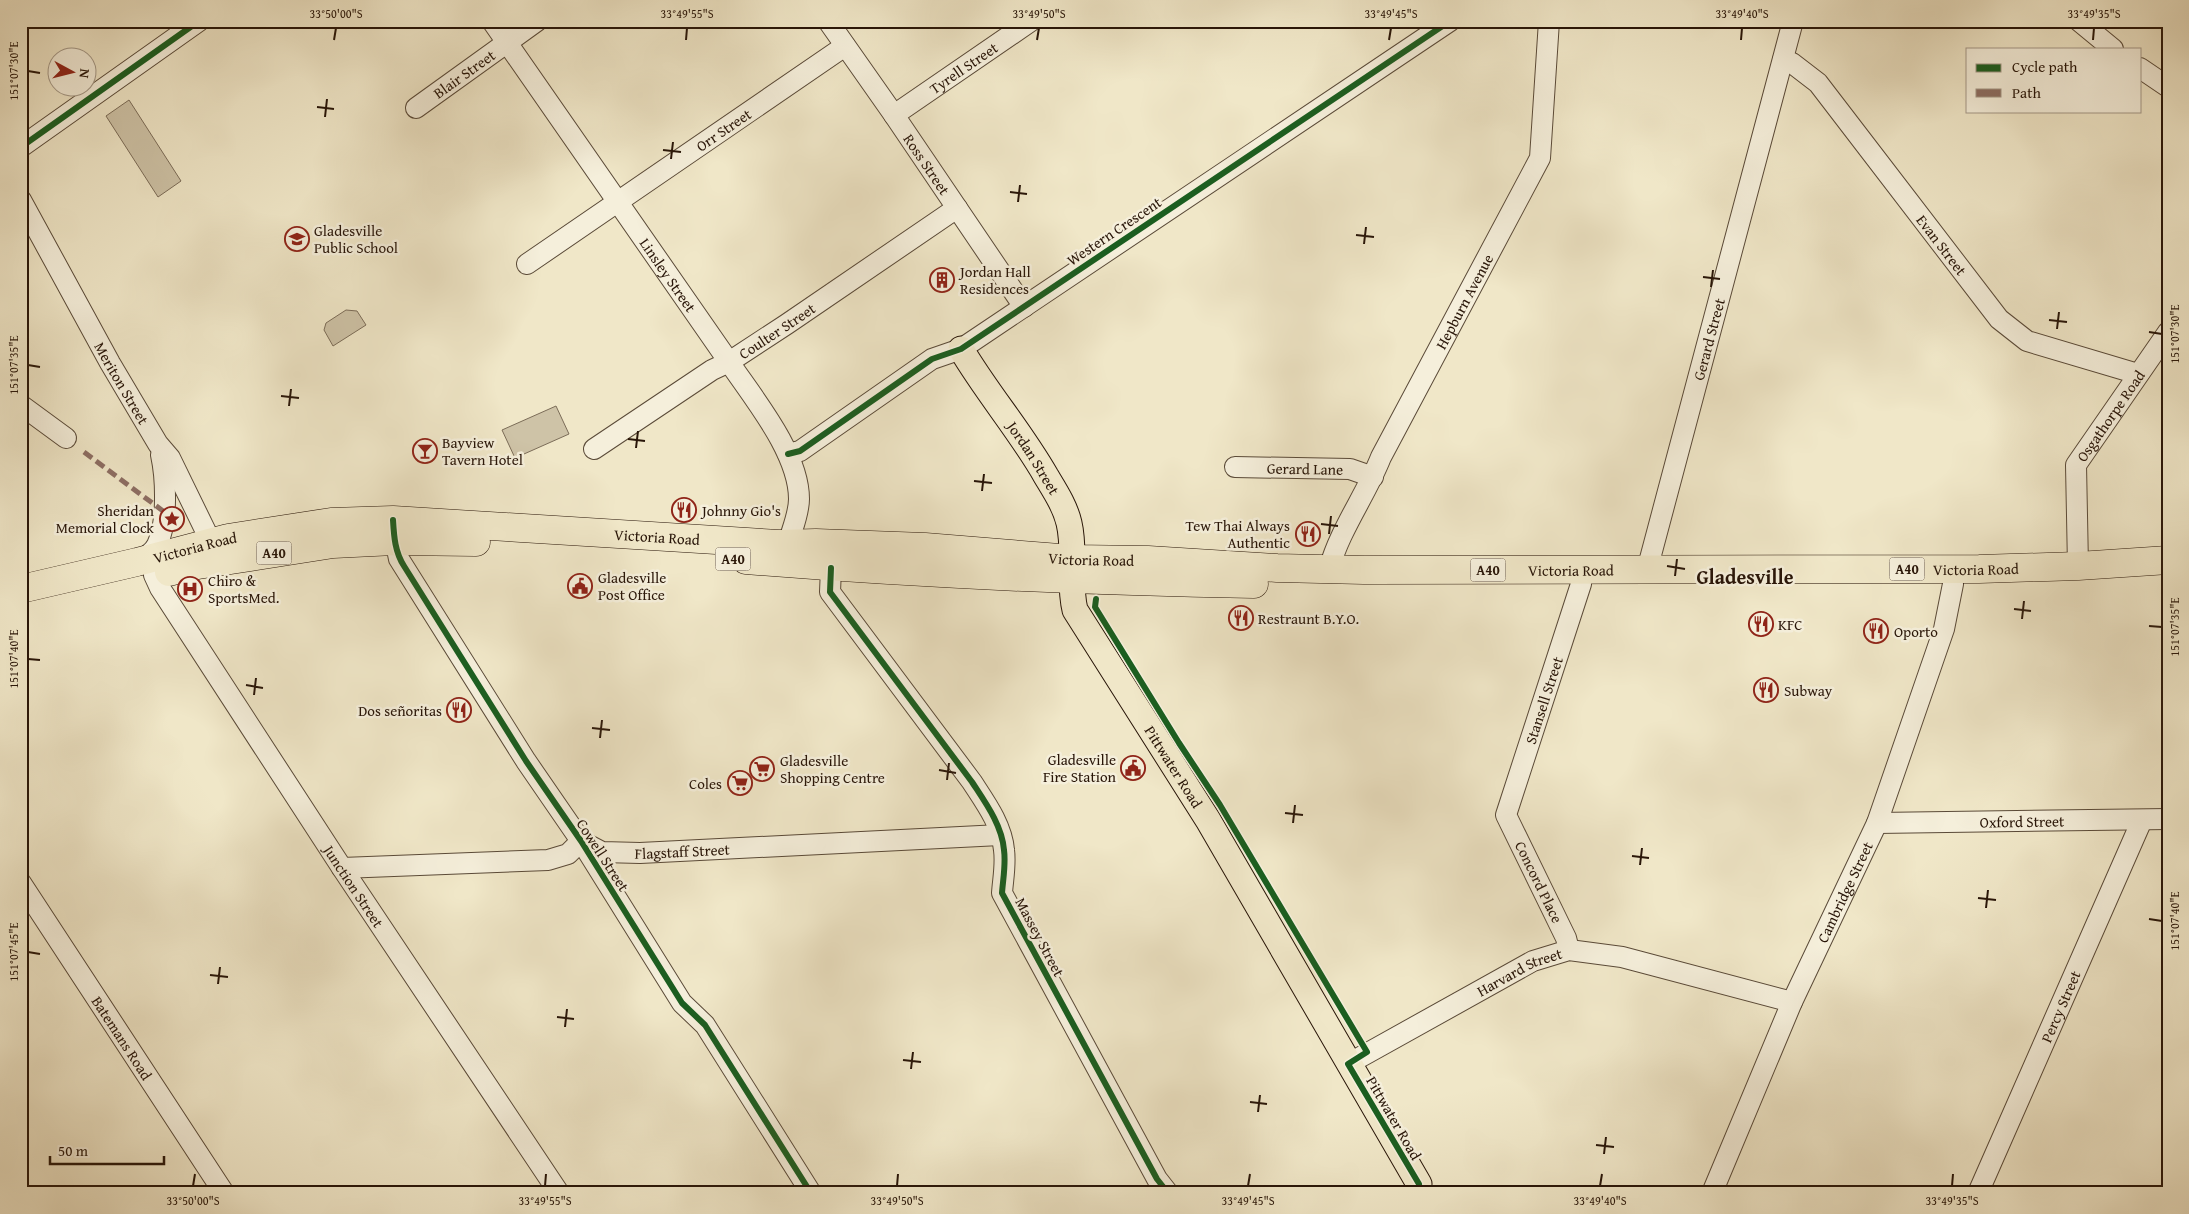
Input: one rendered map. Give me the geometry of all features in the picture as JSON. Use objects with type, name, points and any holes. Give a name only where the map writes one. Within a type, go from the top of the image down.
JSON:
[{"type":"highway","name":"Victoria Road","points":[[21,606],[146,569],[330,522],[490,542],[831,568],[1071,570],[1334,585],[1581,584],[1806,586],[2043,582],[2168,575]]},
{"type":"highway","name":"Victoria Road","points":[[394,531],[925,547],[1071,570],[1148,560],[1277,568],[1647,570],[1969,569],[2078,566],[2168,560]]},
{"type":"highway","name":"Victoria Road","points":[[21,589],[146,569]]},
{"type":"main road","name":"Jordan Street","points":[[961,350],[1036,458],[1062,504],[1069,524],[1071,570]]},
{"type":"main road","name":"Pittwater Road","points":[[1071,570],[1075,610],[1208,820],[1422,1190]]},
{"type":"street","points":[[21,147],[199,21]]},
{"type":"street","name":"Linsley Street","points":[[492,21],[729,362],[788,454],[799,499],[788,544]]},
{"type":"street","name":"Blair Street","points":[[416,108],[536,21]]},
{"type":"street","name":"Ross Street","points":[[828,21],[1024,307]]},
{"type":"street","name":"Tyrell Street","points":[[894,115],[1031,21]]},
{"type":"street","name":"Western Crescent","points":[[788,454],[800,451],[932,359],[961,350],[1450,21]]},
{"type":"street","name":"Hepburn Avenue","points":[[1330,569],[1334,551],[1373,477],[1381,457],[1540,158],[1549,21]]},
{"type":"street","name":"Gerard Street","points":[[1647,570],[1793,21]]},
{"type":"street","points":[[2079,21],[2112,48]]},
{"type":"street","name":"Orr Street","points":[[527,264],[845,46]]},
{"type":"street","name":"Evan Street","points":[[1783,60],[1792,63],[1818,83],[1999,319],[2027,341],[2138,374]]},
{"type":"street","points":[[2142,69],[2168,87]]},
{"type":"street","name":"Meriton Street","points":[[21,200],[110,363],[158,444],[170,458],[205,553]]},
{"type":"street","name":"Coulter Street","points":[[594,449],[712,370],[729,362],[957,208]]},
{"type":"street","name":"Osgathorpe Road","points":[[2078,566],[2076,465],[2168,332]]},
{"type":"street","points":[[21,405],[66,438]]},
{"type":"street","points":[[146,569],[160,535],[165,473],[158,444]]},
{"type":"street","name":"Gerard Lane","points":[[1235,467],[1350,468],[1373,477]]},
{"type":"street","name":"Cowell Street","points":[[394,531],[400,559],[404,566],[526,761],[581,841],[682,1002],[705,1025],[812,1193]]},
{"type":"street","name":"Massey Street","points":[[831,568],[830,592],[972,782],[990,810],[1004,850],[1002,894],[1157,1179],[1168,1193]]},
{"type":"street","name":"Junction Street","points":[[146,569],[342,868],[559,1193]]},
{"type":"street","name":"Stansell Street","points":[[1506,816],[1581,584]]},
{"type":"street","name":"Cambridge Street","points":[[1720,1189],[1792,1002],[1877,823],[1944,629],[1953,584]]},
{"type":"street","name":"Concord Place","points":[[1506,816],[1566,938],[1569,950]]},
{"type":"street","name":"Oxford Street","points":[[1877,823],[2168,819]]},
{"type":"street","name":"Percy Street","points":[[1978,1193],[2142,820]]},
{"type":"street","name":"Flagstaff Street","points":[[581,841],[602,852],[615,853],[777,847],[1000,835]]},
{"type":"street","points":[[342,868],[548,860],[568,854],[581,841]]},
{"type":"street","name":"Batemans Road","points":[[21,883],[224,1193]]},
{"type":"street","name":"Harvard Street","points":[[1348,1064],[1533,961],[1569,950],[1622,957],[1792,1002]]},
{"type":"shaded area","points":[[129,100],[181,181],[158,197],[106,116]]},
{"type":"shaded area","points":[[346,310],[357,311],[366,325],[333,346],[324,330],[326,323]]},
{"type":"shaded area","points":[[556,406],[569,434],[515,458],[502,430]]},
{"type":"marked path","points":[[84,452],[163,511]]},
{"type":"cycle path","points":[[21,147],[199,21]]},
{"type":"cycle path","points":[[788,454],[800,451],[932,359],[961,349],[1450,21]]},
{"type":"cycle path","points":[[393,520],[397,550],[404,566],[526,761],[581,841],[682,1003],[705,1025],[811,1193]]},
{"type":"cycle path","points":[[831,568],[830,592],[972,782],[992,814],[1003,841],[1005,866],[1002,893],[1157,1179],[1168,1193]]},
{"type":"cycle path","points":[[1096,599],[1095,607],[1179,743],[1220,805],[1367,1052],[1348,1064],[1419,1184]]},
{"type":"place","name":"Gladesville Public School","points":[[297,239]]},
{"type":"place","name":"Jordan Hall Residences","points":[[942,280]]},
{"type":"place","name":"Bayview Tavern Hotel","points":[[425,451]]},
{"type":"place","name":"Johnny Gio's","points":[[684,510]]},
{"type":"place","name":"Sheridan Memorial Clock","points":[[172,519]]},
{"type":"place","name":"Tew Thai Always Authentic","points":[[1308,534]]},
{"type":"place","name":"Gladesville Post Office","points":[[580,586]]},
{"type":"place","name":"Chiro & SportsMed.","points":[[190,589]]},
{"type":"place","name":"Restraunt B.Y.O.","points":[[1241,618]]},
{"type":"place","name":"KFC","points":[[1761,624]]},
{"type":"place","name":"Oporto","points":[[1876,631]]},
{"type":"place","name":"Subway","points":[[1766,690]]},
{"type":"place","name":"Dos señoritas","points":[[459,710]]},
{"type":"place","name":"Gladesville Fire Station","points":[[1133,768]]},
{"type":"place","name":"Gladesville Shopping Centre","points":[[762,769]]},
{"type":"place","name":"Coles","points":[[740,783]]},
{"type":"district","name":"Gladesville","points":[[1745,576]]}]
